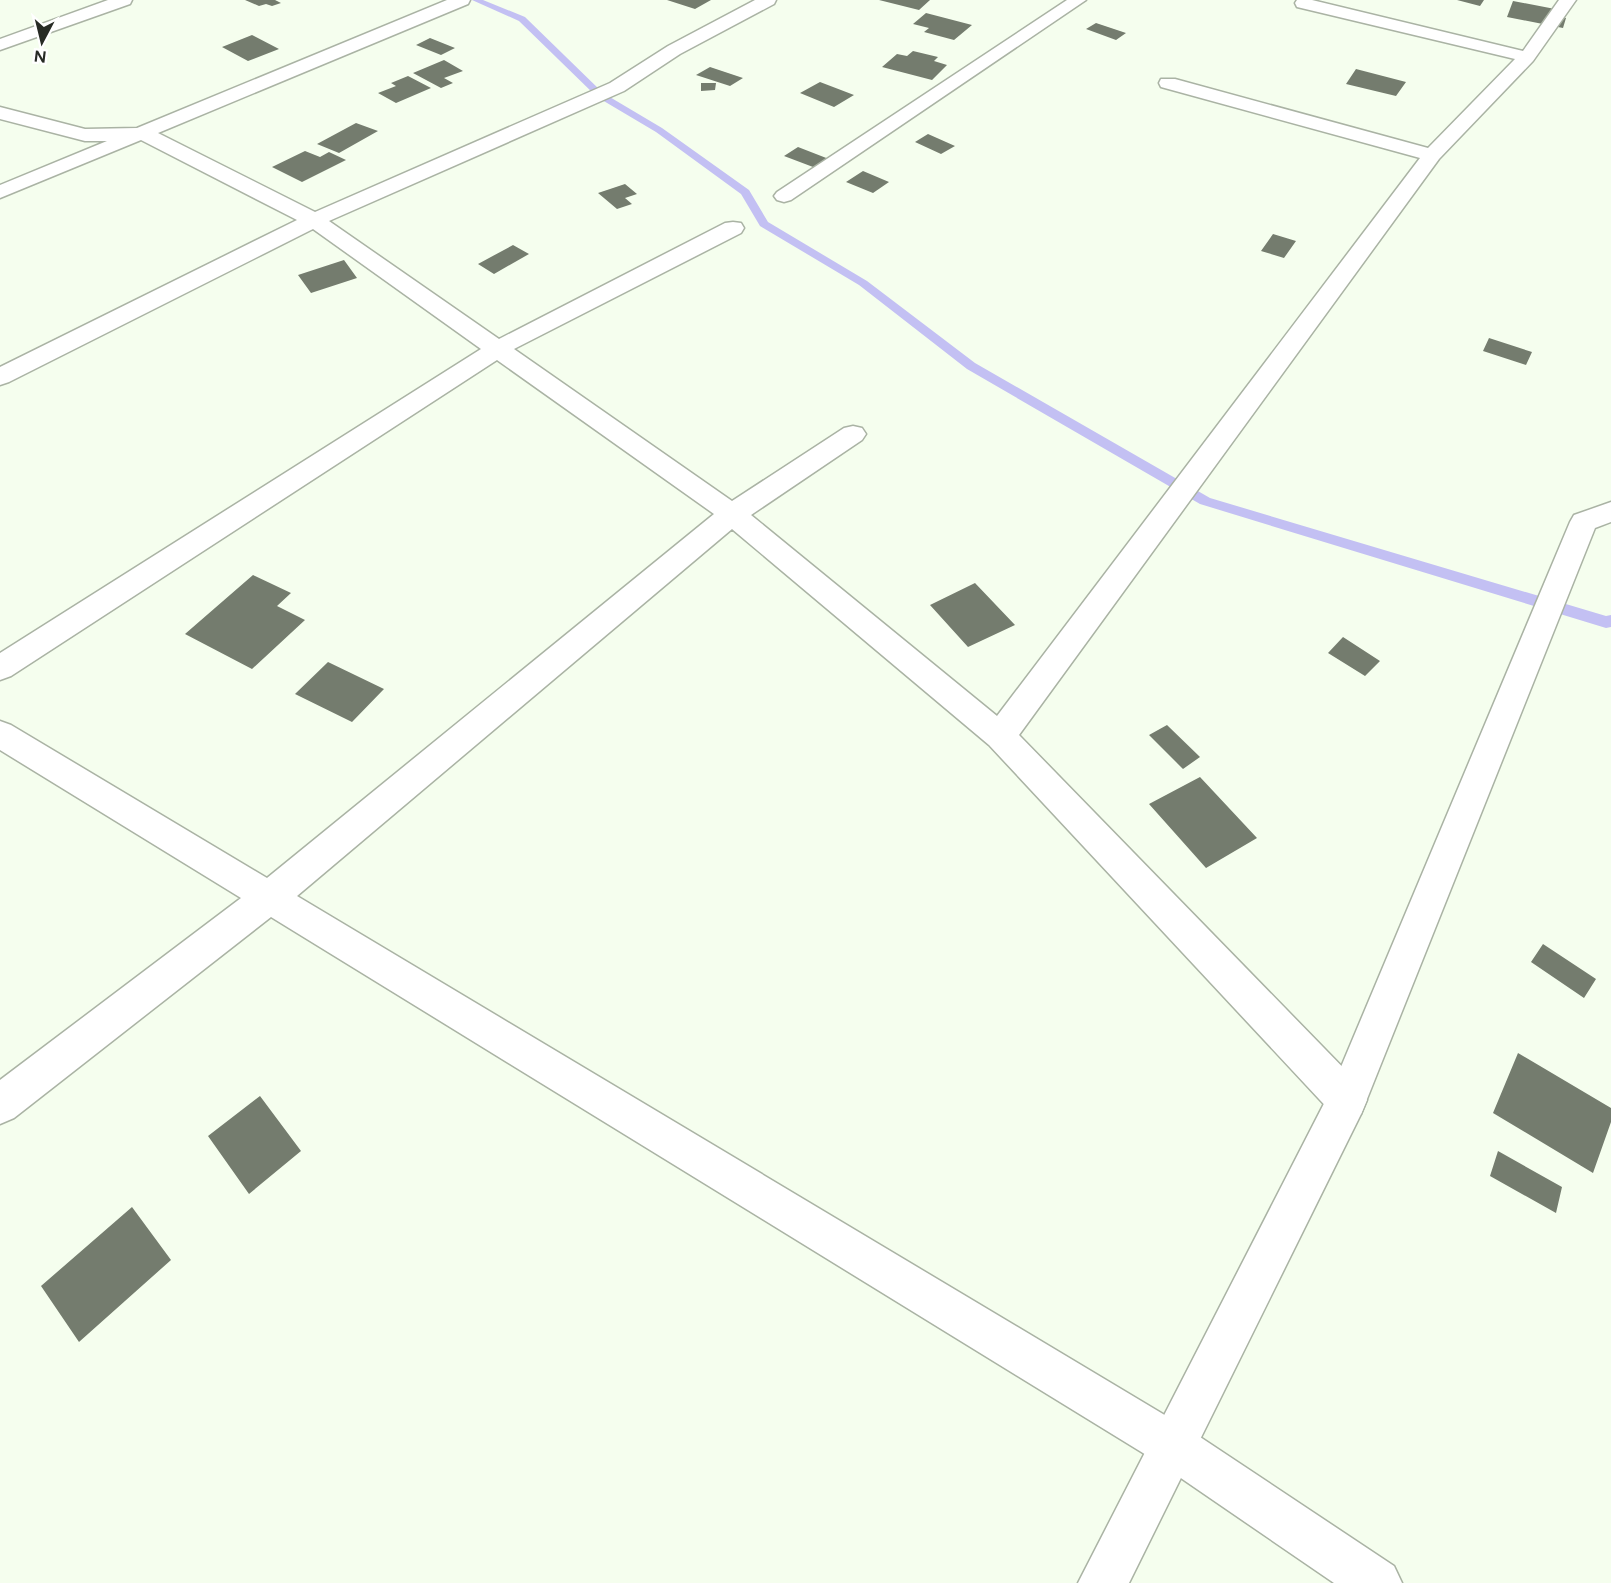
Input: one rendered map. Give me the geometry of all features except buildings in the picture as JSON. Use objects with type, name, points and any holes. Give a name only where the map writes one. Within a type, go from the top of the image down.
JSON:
[{"type":"street","points":[[0,45],[124,0]]},
{"type":"street","points":[[0,192],[462,0]]},
{"type":"street","points":[[0,377],[314,220],[617,87],[674,50],[768,0]]},
{"type":"street","points":[[784,196],[1078,0]]},
{"type":"street","points":[[1000,736],[1432,155],[1527,57],[1568,0]]},
{"type":"street","points":[[1303,3],[1527,57]]},
{"type":"street","points":[[1168,83],[1432,155]]},
{"type":"street","points":[[0,113],[85,135],[144,134],[314,220],[732,513],[1000,736],[1347,1100]]},
{"type":"street","points":[[0,668],[497,349],[732,228]]},
{"type":"street","points":[[0,1104],[270,897],[732,513],[853,434]]},
{"type":"street","points":[[1103,1583],[1347,1100],[1584,522],[1611,511]]},
{"type":"street","points":[[0,734],[1172,1446],[1377,1583]]},
{"type":"waterway","points":[[476,0],[522,19],[600,95],[659,130],[745,192],[764,224],[863,283],[971,366],[1205,501],[1606,622],[1611,621]]}]
